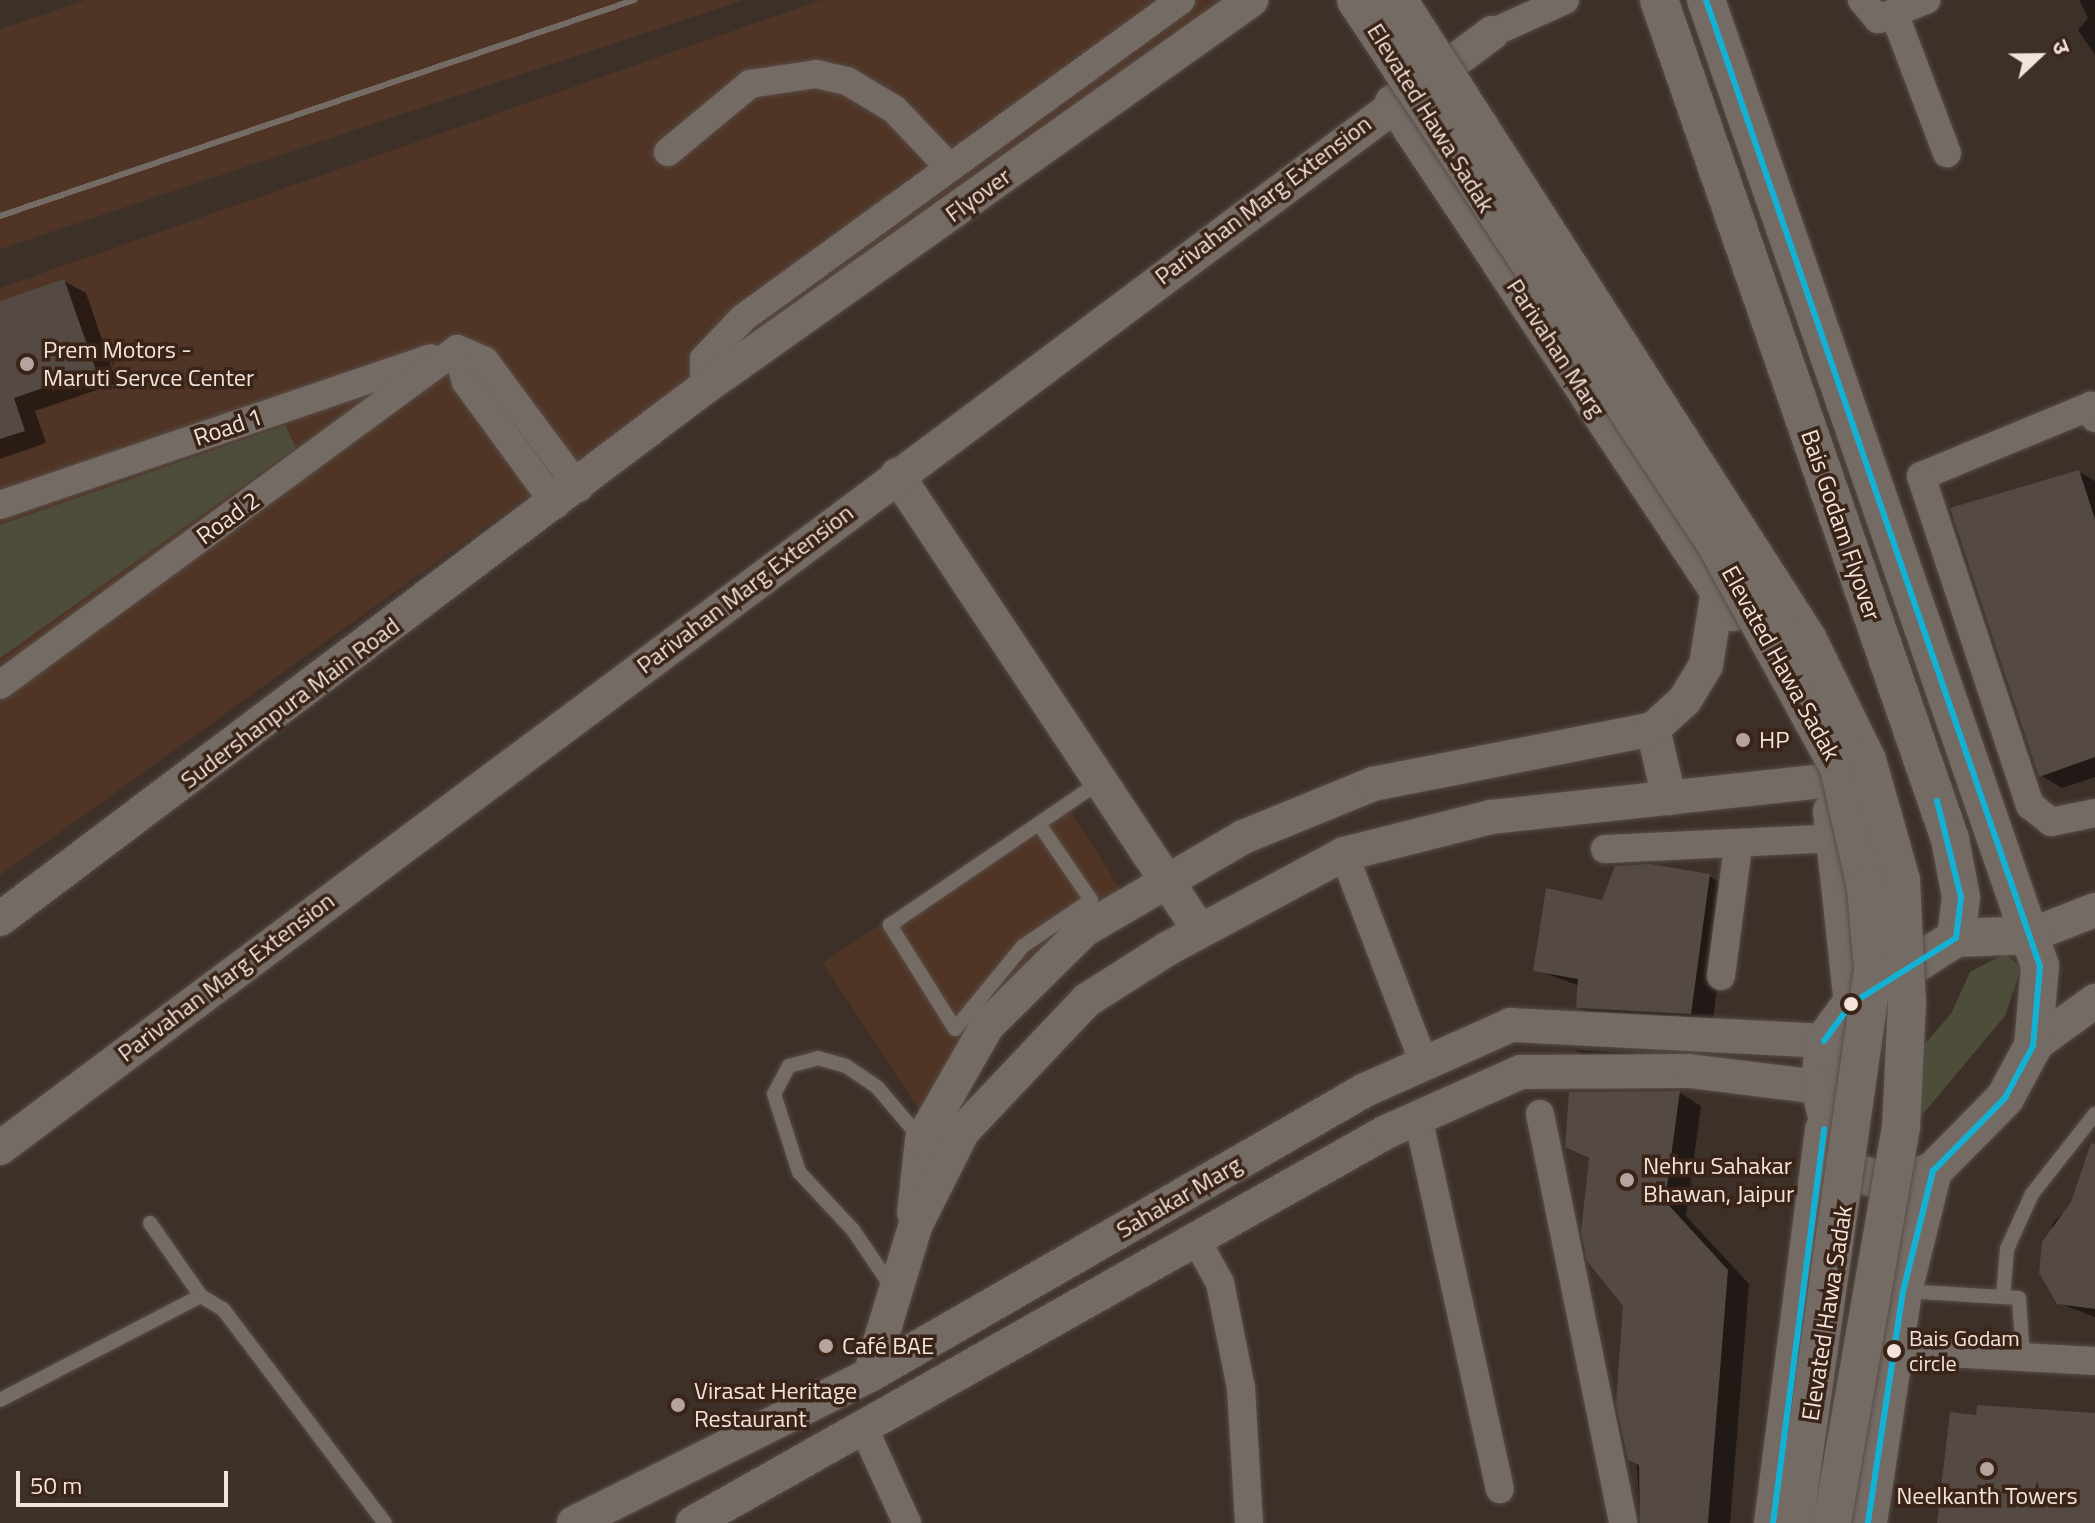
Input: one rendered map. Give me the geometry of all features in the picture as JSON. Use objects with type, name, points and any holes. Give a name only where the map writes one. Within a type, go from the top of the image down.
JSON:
[{"type":"main road","name":"Elevated Hawa Sadak","points":[[1356,0],[1716,544],[1839,768],[1866,888],[1873,970],[1794,1523]]},
{"type":"main road","name":"Elevated Hawa Sadak","points":[[1398,0],[1807,638],[1867,760],[1901,880],[1905,1032],[1901,1127],[1832,1523]]},
{"type":"main road","name":"Bais Godam Flyover","points":[[1659,0],[1950,839],[1961,897],[1956,938]]},
{"type":"main road","name":"Bais Godam Flyover","points":[[1706,0],[1997,852],[2031,935]]},
{"type":"main road","points":[[1773,1523],[1824,1129],[1820,1087],[1824,1041],[1851,1004],[1956,938],[2031,935],[2040,966],[2033,1046],[1997,1108],[1933,1171],[1899,1184],[1858,1174],[1837,1159],[1824,1129]]},
{"type":"main road","points":[[1868,1523],[1892,1350],[1903,1291],[1933,1171]]},
{"type":"street","points":[[704,388],[704,359],[743,318],[1181,0]]},
{"type":"street","name":"Flyover","points":[[704,388],[1251,0]]},
{"type":"street","points":[[1492,33],[1525,0]]},
{"type":"street","points":[[1492,33],[1565,0]]},
{"type":"street","points":[[1862,0],[1878,19],[1926,0]]},
{"type":"street","points":[[1894,13],[1947,153]]},
{"type":"street","name":"Parivahan Marg Extension","points":[[0,1148],[1392,102],[1492,33]]},
{"type":"street","points":[[668,152],[750,84],[816,74],[847,81],[894,109],[950,168]]},
{"type":"street","name":"Parivahan Marg","points":[[1392,102],[1717,596]]},
{"type":"street","points":[[457,349],[466,382],[568,496]]},
{"type":"street","name":"Road 1","points":[[0,505],[457,349]]},
{"type":"street","name":"Road 2","points":[[0,685],[457,349]]},
{"type":"street","name":"Sudershanpura Main Road","points":[[0,919],[568,496],[704,388]]},
{"type":"street","points":[[2095,418],[2091,406],[1921,476],[2030,805],[2051,822],[2095,813]]},
{"type":"street","points":[[897,475],[1200,931]]},
{"type":"street","points":[[916,1224],[922,1140],[987,1026],[1020,987],[1084,930],[1243,837],[1373,784],[1653,729],[1685,700],[1706,665],[1717,596]]},
{"type":"street","points":[[1717,596],[1764,659],[1821,781],[1838,838],[1851,1004]]},
{"type":"street","points":[[1653,729],[1669,798]]},
{"type":"street","points":[[870,1375],[916,1224],[963,1131],[1087,1000],[1200,931],[1344,854],[1491,817],[1821,781]]},
{"type":"street","points":[[1605,849],[1738,846],[1838,838]]},
{"type":"street","points":[[1721,976],[1738,846]]},
{"type":"street","points":[[1344,854],[1424,1063]]},
{"type":"street","points":[[2031,935],[2095,910]]},
{"type":"street","points":[[2033,1046],[2095,1001]]},
{"type":"street","name":"Sahakar Marg","points":[[574,1523],[870,1375],[1365,1090],[1511,1025],[1824,1041]]},
{"type":"street","name":"Sahakar Marg","points":[[693,1523],[865,1431],[1418,1117],[1521,1072],[1689,1071],[1820,1087]]},
{"type":"street","points":[[1540,1114],[1623,1523]]},
{"type":"street","points":[[1418,1117],[1500,1489]]},
{"type":"street","points":[[1197,1241],[1220,1283],[1241,1388],[1249,1523]]},
{"type":"street","points":[[1892,1350],[2095,1361]]},
{"type":"street","points":[[865,1431],[907,1523]]},
{"type":"lane","points":[[1039,824],[1091,900],[1023,946],[955,1029],[890,925],[1101,781]]},
{"type":"lane","points":[[895,1292],[853,1230],[799,1172],[774,1094],[789,1066],[818,1058],[846,1066],[877,1087],[922,1140]]},
{"type":"lane","points":[[2003,1297],[2007,1249],[2032,1194],[2095,1114]]},
{"type":"lane","points":[[150,1223],[201,1296],[223,1309],[385,1523]]},
{"type":"lane","points":[[1903,1291],[2019,1298],[2024,1308],[2023,1357]]},
{"type":"lane","points":[[0,1400],[201,1296]]},
{"type":"shaded area","points":[[86,0],[744,0],[0,249],[0,29]]},
{"type":"shaded area","points":[[821,0],[1221,0],[0,875],[0,288]]},
{"type":"shaded area","points":[[285,425],[296,448],[0,658],[0,525]]},
{"type":"shaded area","points":[[1064,801],[1124,895],[925,1118],[823,963]]},
{"type":"shaded area","points":[[2006,953],[2021,969],[2005,1016],[1907,1133],[1883,1125],[1886,1088],[1951,1014],[1970,972]]},
{"type":"building","points":[[64,279],[96,370],[14,398],[25,431],[0,439],[0,301]]},
{"type":"building","points":[[2079,470],[2095,519],[2095,757],[2039,777],[1950,508]]},
{"type":"building","points":[[1650,864],[1710,874],[1691,1014],[1576,1008],[1578,979],[1533,971],[1546,888],[1602,900],[1615,866]]},
{"type":"building","points":[[1680,1091],[1665,1201],[1728,1270],[1708,1523],[1640,1523],[1639,1465],[1628,1460],[1616,1403],[1623,1306],[1587,1261],[1581,1232],[1589,1158],[1565,1147],[1569,1092]]},
{"type":"building","points":[[2091,1143],[2095,1144],[2095,1309],[2057,1304],[2039,1273],[2042,1242],[2071,1202]]},
{"type":"building","points":[[1977,1405],[2095,1413],[2095,1523],[1937,1523],[1950,1412],[1976,1415]]},
{"type":"railway","points":[[0,216],[634,0]]},
{"type":"transit line","points":[[1706,0],[2040,966],[2033,1046],[2005,1098],[1933,1171],[1903,1291],[1868,1523]]},
{"type":"transit line","points":[[1824,1041],[1851,1004],[1956,938],[1961,897],[1937,801]]},
{"type":"transit line","points":[[1773,1523],[1824,1129]]},
{"type":"place","name":"Prem Motors - Maruti Servce Center","points":[[27,364]]},
{"type":"place","name":"HP","points":[[1743,740]]},
{"type":"place","name":"Nehru Sahakar Bhawan, Jaipur","points":[[1627,1180]]},
{"type":"place","name":"Café BAE","points":[[826,1346]]},
{"type":"place","name":"Bais Godam circle","points":[[1894,1351]]},
{"type":"place","name":"Virasat Heritage Restaurant","points":[[678,1405]]},
{"type":"place","name":"Neelkanth Towers","points":[[1987,1469]]}]
